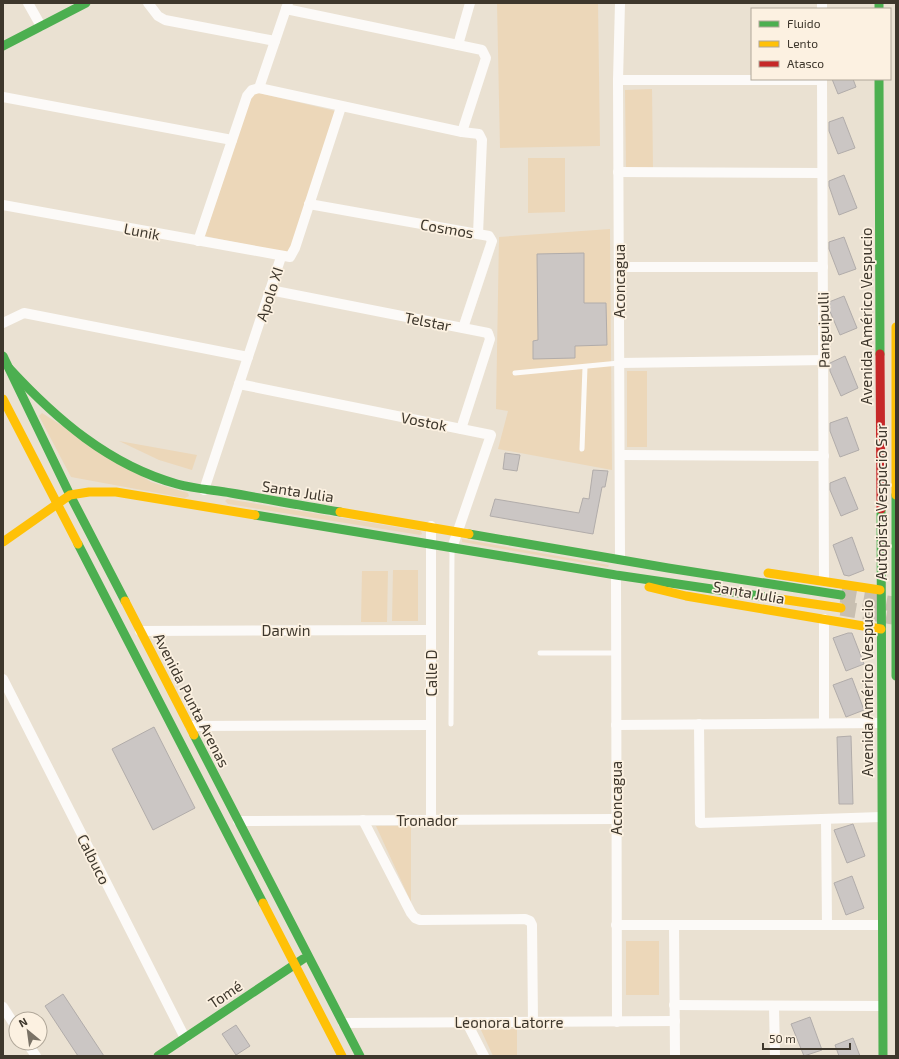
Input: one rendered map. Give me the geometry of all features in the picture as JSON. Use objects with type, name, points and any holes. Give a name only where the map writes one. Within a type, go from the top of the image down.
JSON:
[{"type":"main road","points":[[3,46],[86,3]]},
{"type":"main road","name":"Avenida Américo Vespucio","points":[[879,80],[882,1056]]},
{"type":"main road","name":"Autopista Vespucio Sur","points":[[896,327],[896,676]]},
{"type":"main road","name":"Avenida Punta Arenas","points":[[3,356],[70,495],[360,1056]]},
{"type":"main road","name":"Santa Julia","points":[[9,368],[47,408],[73,431],[97,448],[156,477],[178,484],[204,490],[431,526],[841,595]]},
{"type":"main road","name":"Avenida Punta Arenas","points":[[3,399],[342,1056]]},
{"type":"main road","name":"Santa Julia","points":[[70,495],[89,492],[116,492],[616,575],[648,578],[840,608]]},
{"type":"main road","points":[[3,542],[70,495]]},
{"type":"main road","name":"Santa Julia","points":[[620,558],[655,556]]},
{"type":"main road","name":"Santa Julia","points":[[761,572],[880,590]]},
{"type":"main road","name":"Santa Julia","points":[[616,575],[667,592],[880,628]]},
{"type":"main road","name":"Tomé","points":[[158,1056],[308,956]]},
{"type":"street","points":[[28,3],[41,26]]},
{"type":"street","points":[[148,3],[154,12],[165,20],[275,41]]},
{"type":"street","points":[[458,45],[470,3]]},
{"type":"street","name":"Aconcagua","points":[[620,3],[618,80],[620,558]]},
{"type":"street","points":[[259,88],[287,6],[482,50],[485,53],[486,58],[462,132]]},
{"type":"street","points":[[618,80],[751,79]]},
{"type":"street","name":"Panguipulli","points":[[822,80],[824,581]]},
{"type":"street","points":[[198,241],[247,96],[252,90],[259,88],[341,107],[462,132],[479,134],[482,140],[478,234]]},
{"type":"street","points":[[3,97],[232,140]]},
{"type":"street","name":"Apolo XI","points":[[204,490],[281,257],[290,257],[293,255],[341,107]]},
{"type":"street","points":[[618,172],[822,173]]},
{"type":"street","name":"Cosmos","points":[[309,204],[489,236],[492,242],[463,328]]},
{"type":"street","name":"Lunik","points":[[3,205],[281,257]]},
{"type":"street","points":[[619,267],[823,267]]},
{"type":"street","name":"Telstar","points":[[270,290],[486,332],[490,337],[460,429]]},
{"type":"street","points":[[3,323],[24,314],[248,357]]},
{"type":"street","points":[[619,363],[824,360]]},
{"type":"street","name":"Vostok","points":[[239,384],[491,435],[452,548]]},
{"type":"street","points":[[620,455],[824,456]]},
{"type":"street","name":"Calle D","points":[[431,526],[431,820]]},
{"type":"street","name":"Aconcagua","points":[[616,575],[616,1022]]},
{"type":"street","points":[[824,619],[824,723]]},
{"type":"street","name":"Darwin","points":[[140,631],[431,630]]},
{"type":"street","name":"Calbuco","points":[[3,680],[185,1038]]},
{"type":"street","points":[[616,724],[881,723]]},
{"type":"street","points":[[699,724],[700,823],[881,817]]},
{"type":"street","points":[[190,726],[431,725]]},
{"type":"street","name":"Tronador","points":[[238,821],[616,819]]},
{"type":"street","points":[[826,819],[828,925]]},
{"type":"street","points":[[364,820],[411,913],[415,918],[420,920],[525,918],[530,921],[532,925],[533,1022]]},
{"type":"street","points":[[674,925],[675,1056]]},
{"type":"street","points":[[616,926],[881,925]]},
{"type":"street","points":[[674,1006],[882,1006]]},
{"type":"street","points":[[774,1006],[775,1056]]},
{"type":"street","name":"Leonora Latorre","points":[[343,1023],[674,1022]]},
{"type":"street","points":[[467,1023],[484,1056]]},
{"type":"lane","points":[[515,373],[619,363]]},
{"type":"lane","points":[[582,449],[585,367]]},
{"type":"lane","points":[[451,724],[452,548]]},
{"type":"lane","points":[[540,653],[616,653]]},
{"type":"shaded area","points":[[497,3],[598,3],[600,146],[500,148]]},
{"type":"shaded area","points":[[652,89],[653,168],[626,168],[625,90]]},
{"type":"shaded area","points":[[255,92],[335,111],[291,249],[287,253],[205,236],[252,93]]},
{"type":"shaded area","points":[[528,158],[565,158],[565,212],[528,213]]},
{"type":"shaded area","points":[[610,229],[612,470],[498,449],[508,411],[496,409],[499,237]]},
{"type":"shaded area","points":[[627,371],[647,371],[647,447],[627,447]]},
{"type":"shaded area","points":[[42,413],[151,482],[188,493],[189,496],[185,498],[71,477],[39,416]]},
{"type":"shaded area","points":[[119,441],[197,455],[192,470],[159,460]]},
{"type":"shaded area","points":[[227,499],[421,531],[422,534],[420,535],[228,504],[225,501]]},
{"type":"shaded area","points":[[462,539],[609,565],[608,567],[462,542]]},
{"type":"shaded area","points":[[393,570],[418,570],[418,621],[392,621]]},
{"type":"shaded area","points":[[362,571],[388,571],[387,622],[361,622]]},
{"type":"shaded area","points":[[376,826],[411,826],[411,902]]},
{"type":"shaded area","points":[[626,941],[659,941],[659,995],[626,995]]},
{"type":"shaded area","points":[[517,1029],[517,1056],[493,1056],[481,1030]]},
{"type":"building","points":[[832,80],[853,80],[856,87],[838,94]]},
{"type":"building","points":[[843,117],[855,148],[838,154],[829,131],[829,122]]},
{"type":"building","points":[[844,175],[857,208],[839,215],[829,186],[829,181]]},
{"type":"building","points":[[844,237],[856,269],[839,275],[829,249],[829,242]]},
{"type":"building","points":[[584,253],[584,303],[606,303],[607,345],[575,346],[575,358],[533,359],[533,341],[538,340],[537,254]]},
{"type":"building","points":[[844,296],[857,328],[840,335],[829,309],[829,302]]},
{"type":"building","points":[[845,356],[858,388],[841,396],[830,371],[830,363]]},
{"type":"building","points":[[847,417],[859,450],[840,457],[830,431],[830,423]]},
{"type":"building","points":[[505,453],[520,455],[517,471],[503,469]]},
{"type":"building","points":[[593,470],[608,471],[605,487],[602,487],[593,534],[490,516],[495,499],[579,513],[583,498],[589,499]]},
{"type":"building","points":[[845,477],[858,509],[841,516],[830,490],[830,483]]},
{"type":"building","points":[[852,537],[864,570],[849,576],[844,575],[833,545]]},
{"type":"building","points":[[852,633],[864,664],[846,671],[833,638]]},
{"type":"building","points":[[852,678],[864,710],[846,717],[833,685]]},
{"type":"building","points":[[154,727],[195,808],[153,830],[112,749]]},
{"type":"building","points":[[851,736],[853,804],[839,804],[837,737]]},
{"type":"building","points":[[853,824],[865,856],[847,863],[834,830]]},
{"type":"building","points":[[852,876],[864,908],[846,915],[834,883]]},
{"type":"building","points":[[63,994],[104,1056],[78,1056],[45,1006]]},
{"type":"building","points":[[810,1017],[822,1050],[804,1056],[791,1024]]},
{"type":"building","points":[[236,1025],[250,1046],[236,1055],[222,1034]]},
{"type":"building","points":[[853,1038],[860,1056],[839,1056],[835,1045]]},
{"type":"tunnel","points":[[841,595],[893,604]]},
{"type":"tunnel","points":[[841,608],[893,617]]},
{"type":"traffic: fast","points":[[3,46],[86,3]]},
{"type":"traffic: fast","points":[[879,3],[879,8]]},
{"type":"traffic: fast","points":[[879,80],[880,354]]},
{"type":"traffic: fast","points":[[3,356],[70,495],[125,601]]},
{"type":"traffic: fast","points":[[9,368],[46,405],[85,438],[106,452],[152,476],[191,487],[340,512]]},
{"type":"traffic: fast","points":[[896,495],[896,676]]},
{"type":"traffic: fast","points":[[881,509],[883,1056]]},
{"type":"traffic: fast","points":[[255,515],[616,575],[780,599]]},
{"type":"traffic: fast","points":[[469,534],[668,568],[841,595]]},
{"type":"traffic: fast","points":[[78,544],[263,903]]},
{"type":"traffic: fast","points":[[194,735],[360,1056]]},
{"type":"traffic: fast","points":[[158,1056],[303,959]]},
{"type":"traffic: slow","points":[[896,327],[896,495]]},
{"type":"traffic: slow","points":[[3,399],[78,544]]},
{"type":"traffic: slow","points":[[3,542],[70,495],[89,492],[116,492],[255,515]]},
{"type":"traffic: slow","points":[[340,512],[469,534]]},
{"type":"traffic: slow","points":[[768,573],[880,590]]},
{"type":"traffic: slow","points":[[649,587],[686,596],[881,629]]},
{"type":"traffic: slow","points":[[780,599],[841,608]]},
{"type":"traffic: slow","points":[[125,601],[194,735]]},
{"type":"traffic: slow","points":[[263,903],[342,1056]]},
{"type":"traffic: jam","points":[[880,354],[881,509]]}]
